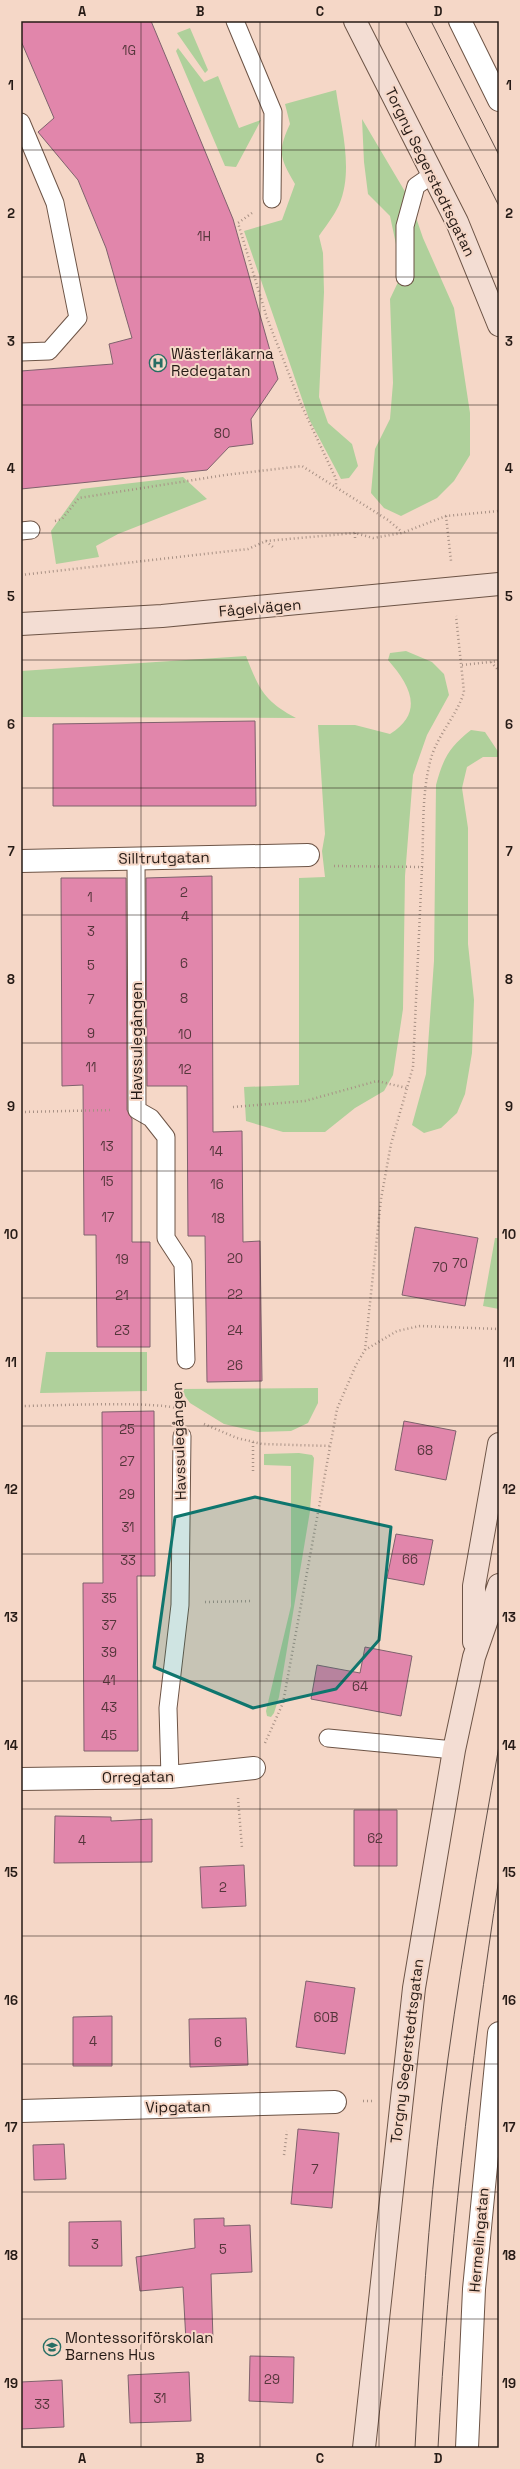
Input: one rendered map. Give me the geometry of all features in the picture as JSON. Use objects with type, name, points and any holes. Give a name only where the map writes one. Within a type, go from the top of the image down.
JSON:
[{"type":"street","name":"Torgny Segerstedtsgatan","points":[[356,21],[432,176],[457,222],[499,325]]},
{"type":"street","points":[[460,21],[499,100]]},
{"type":"street","name":"Fågelvägen","points":[[21,624],[162,616],[453,587],[499,584]]},
{"type":"street","name":"Silltrutgatan","points":[[21,861],[308,855]]},
{"type":"street","name":"Torgny Segerstedtsgatan","points":[[474,1657],[474,1586],[499,1444]]},
{"type":"street","name":"Torgny Segerstedtsgatan","points":[[364,2448],[414,1988],[454,1750],[474,1657],[499,1585]]},
{"type":"street","name":"Orregatan","points":[[21,1779],[170,1777],[254,1768]]},
{"type":"street","name":"Hermelingatan","points":[[467,2448],[474,2289],[499,2033]]},
{"type":"street","name":"Vipgatan","points":[[21,2111],[335,2102]]},
{"type":"lane","points":[[234,21],[273,112],[272,200]]},
{"type":"lane","points":[[21,122],[55,204],[78,318],[49,351],[21,352]]},
{"type":"lane","points":[[405,277],[405,226],[416,186],[432,176]]},
{"type":"lane","name":"Havssulegången","points":[[136,859],[137,1110],[151,1118],[166,1137],[166,1238],[183,1264],[186,1360]]},
{"type":"lane","name":"Havssulegången","points":[[170,1777],[168,1708],[180,1605],[182,1436]]},
{"type":"lane","points":[[328,1738],[454,1750]]},
{"type":"path","points":[[272,200],[238,223],[267,318],[300,402],[336,479],[336,486]]},
{"type":"path","points":[[26,530],[62,519],[79,498],[225,475],[302,466],[388,520],[402,533]]},
{"type":"path","points":[[21,575],[248,549],[266,541],[355,533],[373,538],[402,533],[446,516],[499,511]]},
{"type":"path","points":[[242,1848],[238,1790],[254,1768],[283,1703],[337,1409],[356,1365],[365,1350],[381,1199],[391,1144],[412,1067],[425,783],[440,736],[460,704],[464,692],[446,516]]},
{"type":"path","points":[[355,533],[356,541]]},
{"type":"path","points":[[266,541],[274,548]]},
{"type":"path","points":[[462,664],[499,661]]},
{"type":"path","points":[[491,662],[499,671]]},
{"type":"path","points":[[308,855],[318,865],[422,867]]},
{"type":"path","points":[[233,1108],[305,1101],[377,1081],[407,1088]]},
{"type":"path","points":[[21,1112],[137,1110]]},
{"type":"path","points":[[365,1350],[397,1331],[420,1326],[499,1329]]},
{"type":"path","name":"Havssulegången","points":[[182,1436],[175,1392],[177,1374],[186,1360]]},
{"type":"path","points":[[253,1442],[253,1473]]},
{"type":"path","points":[[180,1605],[252,1601]]},
{"type":"highlighted area","points":[[255,1497],[391,1527],[379,1640],[336,1689],[253,1708],[154,1667],[175,1517]]},
{"type":"green space","points":[[190,28],[208,70],[205,73],[177,33]]},
{"type":"green space","points":[[178,48],[204,82],[218,76],[239,128],[261,120],[236,167],[225,166],[176,51]]},
{"type":"green space","points":[[336,90],[345,148],[346,178],[339,205],[319,236],[323,253],[324,292],[319,397],[328,423],[352,444],[358,466],[349,478],[341,479],[309,419],[244,231],[282,220],[295,184],[286,168],[282,155],[283,142],[290,124],[285,104]]},
{"type":"green space","points":[[362,119],[410,200],[423,238],[454,308],[470,413],[470,455],[454,481],[437,498],[401,516],[384,508],[371,493],[375,449],[390,419],[393,383],[390,299],[399,280],[397,249],[390,216],[368,194],[364,162]]},
{"type":"green space","points":[[183,477],[207,499],[118,534],[96,546],[99,557],[56,564],[51,531],[81,489]]},
{"type":"green space","points":[[406,651],[432,662],[444,674],[449,695],[427,735],[413,775],[405,876],[403,1009],[393,1075],[384,1091],[355,1108],[325,1132],[283,1132],[246,1121],[244,1087],[299,1085],[299,878],[325,877],[322,851],[325,834],[318,725],[355,725],[390,734],[401,726],[408,717],[411,708],[410,698],[408,689],[403,679],[388,660],[390,653]]},
{"type":"green space","points":[[246,656],[259,686],[264,693],[277,706],[296,718],[21,717],[21,671]]},
{"type":"green space","points":[[471,730],[485,732],[499,753],[499,757],[483,757],[467,767],[462,788],[468,828],[468,944],[474,1000],[472,1053],[465,1094],[457,1113],[441,1128],[424,1133],[412,1125],[426,1074],[434,961],[436,785],[441,768],[448,754],[457,742]]},
{"type":"green space","points":[[495,1238],[499,1238],[499,1309],[483,1306]]},
{"type":"green space","points":[[46,1352],[147,1352],[147,1391],[40,1393]]},
{"type":"green space","points":[[318,1388],[318,1403],[308,1423],[291,1431],[258,1432],[224,1424],[190,1403],[180,1389]]},
{"type":"green space","points":[[299,1453],[312,1455],[314,1458],[310,1511],[279,1697],[274,1713],[271,1717],[267,1716],[266,1711],[291,1606],[291,1466],[264,1465],[264,1454]]},
{"type":"building","points":[[21,21],[151,21],[176,81],[233,219],[278,379],[251,419],[253,444],[229,447],[207,470],[21,489],[21,371],[113,364],[109,344],[132,338],[106,248],[78,180],[38,132],[54,118],[21,41]]},
{"type":"building","points":[[255,721],[256,806],[53,806],[53,724]]},
{"type":"building","points":[[212,876],[213,1132],[242,1131],[243,1242],[260,1241],[262,1381],[207,1382],[205,1236],[188,1236],[187,1086],[147,1086],[146,878]]},
{"type":"building","points":[[61,878],[126,878],[127,1110],[132,1119],[132,1242],[150,1242],[150,1347],[97,1347],[96,1235],[84,1235],[83,1085],[62,1086]]},
{"type":"building","points":[[415,1227],[478,1238],[465,1306],[402,1295]]},
{"type":"building","points":[[154,1411],[155,1576],[137,1576],[138,1751],[84,1751],[83,1583],[103,1583],[102,1412]]},
{"type":"building","points":[[404,1421],[456,1431],[446,1480],[395,1470]]},
{"type":"building","points":[[396,1534],[433,1540],[424,1585],[387,1578]]},
{"type":"building","points":[[365,1647],[412,1656],[401,1716],[311,1699],[317,1665],[360,1673]]},
{"type":"building","points":[[354,1810],[397,1810],[397,1866],[354,1866]]},
{"type":"building","points":[[55,1816],[111,1817],[111,1821],[152,1819],[152,1862],[54,1863]]},
{"type":"building","points":[[244,1865],[246,1906],[202,1908],[200,1867]]},
{"type":"building","points":[[306,1981],[355,1988],[345,2054],[296,2047]]},
{"type":"building","points":[[112,2016],[112,2066],[73,2066],[73,2017]]},
{"type":"building","points":[[246,2018],[248,2065],[190,2067],[189,2019]]},
{"type":"building","points":[[298,2129],[339,2133],[332,2208],[291,2204]]},
{"type":"building","points":[[64,2144],[66,2179],[34,2180],[33,2145]]},
{"type":"building","points":[[224,2218],[224,2226],[250,2225],[252,2272],[211,2274],[213,2340],[186,2341],[183,2287],[140,2291],[136,2257],[195,2248],[194,2219]]},
{"type":"building","points":[[121,2221],[122,2266],[69,2266],[69,2222]]},
{"type":"building","points":[[250,2356],[294,2357],[293,2403],[249,2401]]},
{"type":"building","points":[[189,2372],[191,2421],[130,2423],[128,2375]]},
{"type":"building","points":[[62,2380],[64,2427],[21,2429],[21,2382]]},
{"type":"tram line","points":[[405,21],[499,206]]},
{"type":"tram line","points":[[431,21],[499,155]]},
{"type":"tram line","points":[[415,2448],[426,2276],[442,2104],[461,1969],[499,1746]]},
{"type":"tram line","points":[[438,2448],[442,2376],[461,2162],[488,1949],[499,1878]]},
{"type":"place","name":"Wästerläkarna Redegatan","points":[[158,363]]},
{"type":"place","name":"Montessoriförskolan Barnens Hus","points":[[52,2347]]}]
